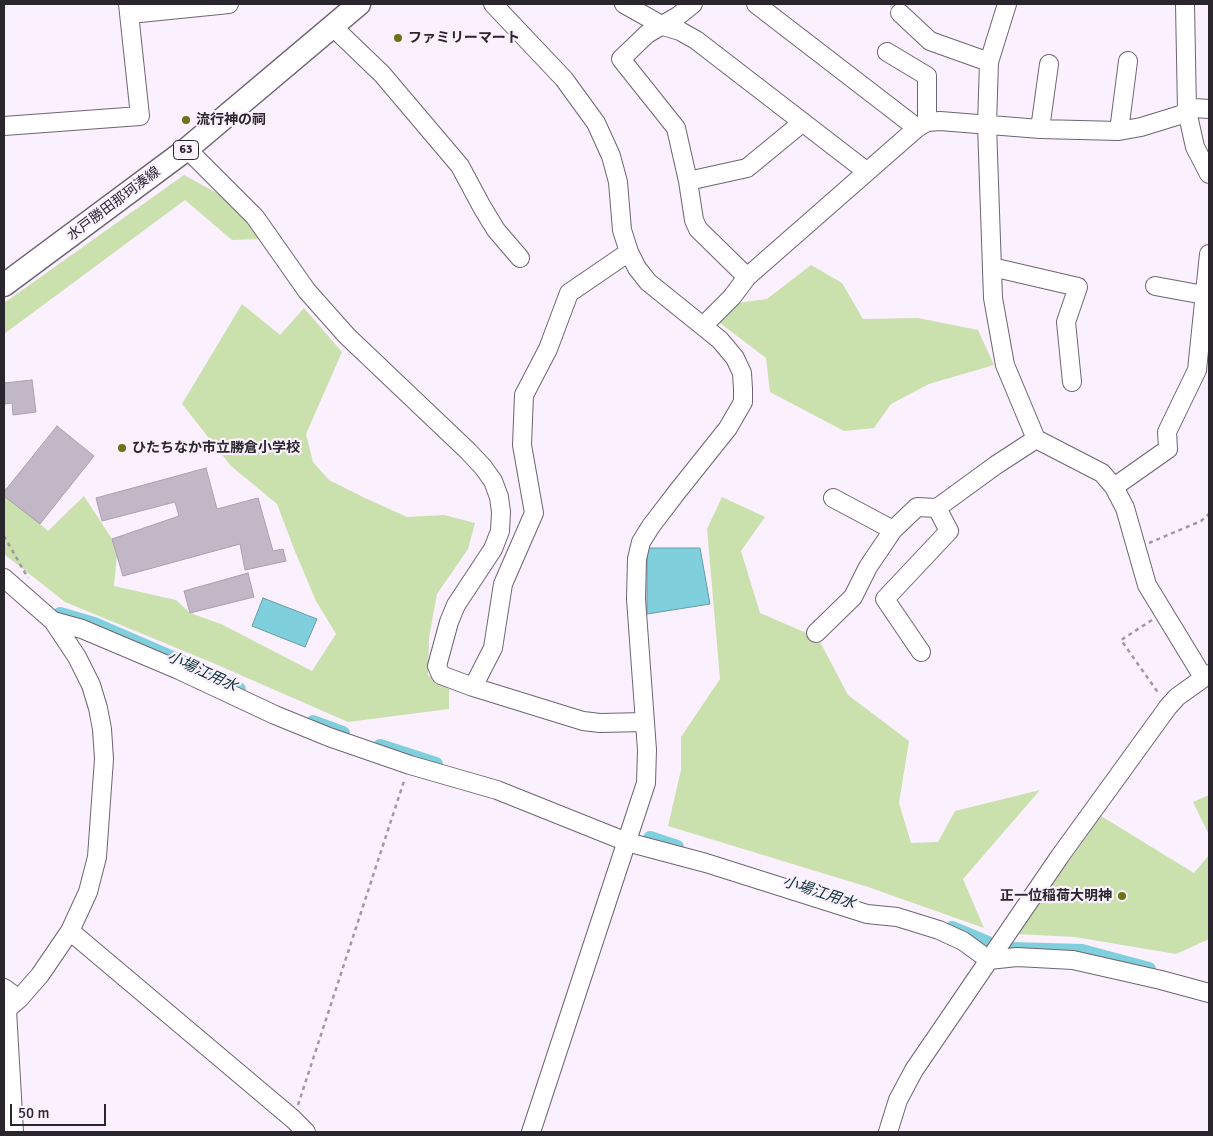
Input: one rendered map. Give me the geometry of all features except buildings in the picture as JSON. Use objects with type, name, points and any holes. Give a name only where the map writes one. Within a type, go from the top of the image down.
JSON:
[{"type":"main road","name":"水戸勝田那珂湊線","points":[[4,285],[187,149],[358,4]]},
{"type":"street","points":[[4,126],[140,116],[129,9],[229,4]]},
{"type":"street","points":[[493,4],[564,79],[596,123],[611,156],[618,182],[622,230],[629,252],[637,268],[648,282],[720,340],[736,358],[742,373],[743,402],[728,428],[651,526],[641,542],[637,559],[636,599],[647,750],[646,783],[531,1132]]},
{"type":"street","points":[[624,4],[663,26],[680,31],[696,40],[866,171]]},
{"type":"street","points":[[693,4],[663,26],[647,34],[621,59],[676,128],[688,181],[694,220],[698,229],[747,277]]},
{"type":"street","points":[[756,4],[922,125]]},
{"type":"street","points":[[888,1132],[898,1100],[914,1070],[1060,856],[1168,707],[1177,697],[1206,675],[1163,613],[1147,585],[1125,508],[1114,487],[1102,473],[1036,439],[1005,365],[993,298],[986,125],[989,62],[1007,4]]},
{"type":"street","points":[[1185,4],[1187,111],[1195,147],[1209,174]]},
{"type":"street","points":[[900,13],[930,41],[989,62]]},
{"type":"street","points":[[332,26],[382,74],[460,166],[496,230],[520,258]]},
{"type":"street","points":[[887,52],[927,76],[922,125]]},
{"type":"street","points":[[1118,131],[1128,62]]},
{"type":"street","points":[[1040,129],[1049,64]]},
{"type":"street","points":[[703,326],[732,297],[747,277],[866,171],[922,125],[940,121],[1040,129],[1118,131],[1141,127],[1180,115],[1195,108],[1209,109]]},
{"type":"street","points":[[688,181],[747,168],[802,122]]},
{"type":"street","points":[[187,149],[255,217],[307,291],[347,336],[468,451],[483,466],[493,481],[499,497],[501,512],[500,531],[493,549],[456,605],[449,622],[438,666],[441,675],[472,687],[583,721],[600,723],[645,722]]},
{"type":"street","points":[[472,687],[493,648],[503,584],[534,513],[522,444],[524,395],[548,350],[569,294],[629,252]]},
{"type":"street","points":[[1114,487],[1168,449],[1167,432],[1203,374],[1204,295],[1209,254]]},
{"type":"street","points":[[992,267],[1078,287],[1066,322],[1072,382]]},
{"type":"street","points":[[1155,286],[1204,295]]},
{"type":"street","points":[[816,632],[853,597],[868,567],[893,530],[917,507],[937,508],[996,465],[1036,439]]},
{"type":"street","points":[[833,498],[893,530]]},
{"type":"street","points":[[921,652],[885,599],[949,531],[937,508]]},
{"type":"street","points":[[4,578],[53,621],[77,657],[91,685],[98,708],[102,729],[104,759],[97,857],[88,892],[70,931],[40,975],[10,1007]]},
{"type":"street","points":[[53,621],[82,629],[179,670],[274,715],[329,737],[410,765],[497,790],[627,842],[706,863],[867,914],[897,917],[939,930],[963,941],[989,960],[1017,957],[1072,960],[1209,993]]},
{"type":"street","points":[[70,931],[306,1132]]},
{"type":"street","points":[[4,988],[10,1007],[14,1132]]},
{"type":"path","points":[[1136,548],[1201,521],[1209,514]]},
{"type":"path","points":[[1163,613],[1121,640],[1168,707]]},
{"type":"path","points":[[293,1119],[410,765]]},
{"type":"green space","points":[[184,175],[224,197],[262,239],[232,240],[185,200],[4,334],[4,303]]},
{"type":"green space","points":[[811,265],[842,283],[863,319],[918,318],[978,330],[994,365],[929,384],[891,404],[874,428],[844,431],[770,392],[766,358],[716,320],[737,303],[767,299]]},
{"type":"green space","points":[[242,304],[280,335],[304,308],[342,352],[306,434],[313,462],[329,480],[407,517],[444,515],[475,523],[468,549],[437,594],[429,638],[428,675],[449,689],[449,709],[348,722],[213,663],[65,602],[4,554],[4,486],[48,531],[84,496],[112,539],[118,544],[114,586],[176,600],[190,613],[221,624],[312,671],[336,634],[316,601],[277,504],[231,466],[182,404]]},
{"type":"green space","points":[[722,497],[765,517],[741,551],[760,613],[818,638],[848,695],[909,741],[899,803],[911,843],[938,842],[955,811],[1040,790],[963,879],[984,928],[868,887],[668,826],[681,770],[681,737],[720,679],[707,529]]},
{"type":"green space","points":[[1209,795],[1209,835],[1193,802]]},
{"type":"green space","points":[[1101,816],[1194,873],[1209,855],[1209,939],[1176,954],[1075,937],[1017,934]]},
{"type":"water","points":[[647,548],[700,548],[710,604],[647,614]]},
{"type":"water","points":[[263,598],[317,619],[305,647],[252,626]]},
{"type":"waterway","name":"小場江用水","points":[[60,614],[94,624],[196,668],[239,689]]},
{"type":"waterway","name":"小場江用水","points":[[313,722],[343,733]]},
{"type":"waterway","name":"小場江用水","points":[[380,746],[436,764]]},
{"type":"waterway","name":"小場江用水","points":[[650,838],[677,847]]},
{"type":"waterway","name":"小場江用水","points":[[952,928],[988,943]]},
{"type":"waterway","name":"小場江用水","points":[[1010,949],[1082,951],[1149,969]]},
{"type":"place","name":"ファミリーマート","points":[[398,38]]},
{"type":"place","name":"流行神の祠","points":[[186,120]]},
{"type":"place","name":"ひたちなか市立勝倉小学校","points":[[122,448]]},
{"type":"place","name":"正一位稲荷大明神","points":[[1122,896]]}]
